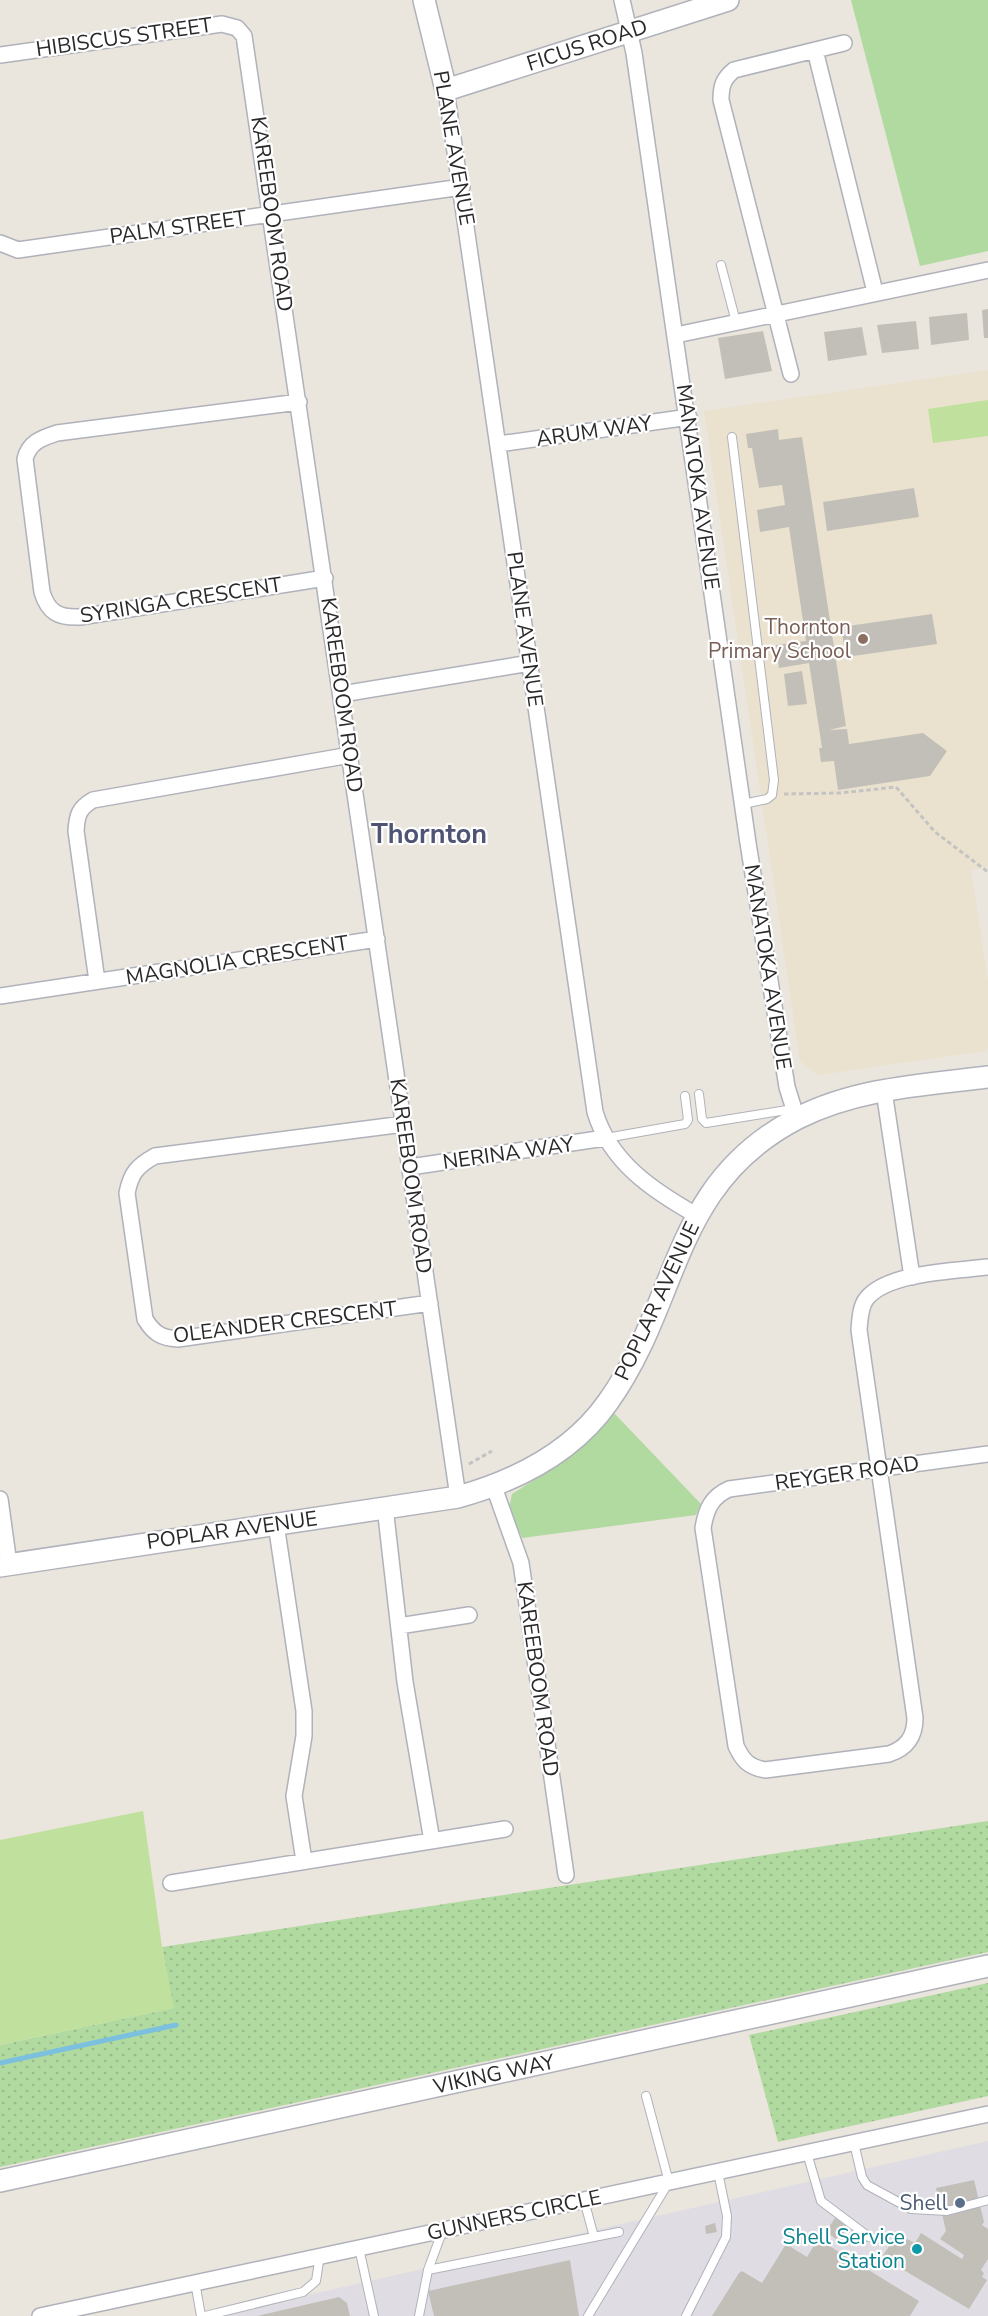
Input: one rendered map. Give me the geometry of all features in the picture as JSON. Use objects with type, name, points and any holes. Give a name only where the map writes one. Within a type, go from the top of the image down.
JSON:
[{"type":"street","name":"PLANE AVENUE","points":[[424,0],[446,90],[462,187],[594,1104],[605,1138],[628,1167],[671,1200],[696,1215]]},
{"type":"street","name":"MANATOKA AVENUE","points":[[622,0],[629,31],[689,417],[743,804],[787,1087],[795,1114]]},
{"type":"street","name":"FICUS ROAD","points":[[446,90],[728,0]]},
{"type":"street","name":"HIBISCUS STREET","points":[[0,55],[222,24],[237,28],[244,36]]},
{"type":"street","name":"KAREEBOOM ROAD","points":[[244,36],[272,214],[458,1497]]},
{"type":"street","points":[[791,374],[721,100],[721,88],[725,77],[734,70],[844,43]]},
{"type":"street","points":[[815,50],[875,292]]},
{"type":"street","name":"PALM STREET","points":[[1,244],[18,250],[462,187]]},
{"type":"street","points":[[676,335],[988,270]]},
{"type":"street","name":"SYRINGA CRESCENT","points":[[299,402],[42,437],[27,450],[25,459],[42,592],[46,604],[53,613],[67,617],[80,617],[325,578]]},
{"type":"street","name":"ARUM WAY","points":[[499,444],[689,417]]},
{"type":"street","points":[[342,694],[530,663]]},
{"type":"street","name":"MAGNOLIA CRESCENT","points":[[97,981],[76,831],[77,816],[82,806],[93,800],[350,755]]},
{"type":"street","name":"MAGNOLIA CRESCENT","points":[[0,996],[377,939]]},
{"type":"street","name":"POPLAR AVENUE","points":[[5,1565],[458,1497],[494,1486],[555,1452],[575,1437],[607,1404],[633,1360],[696,1215],[716,1186],[751,1150],[795,1114],[884,1091],[988,1077]]},
{"type":"street","points":[[884,1091],[912,1277]]},
{"type":"street","name":"OLEANDER CRESCENT","points":[[404,1124],[155,1156],[139,1165],[130,1175],[127,1193],[145,1319],[152,1330],[163,1338],[178,1339],[430,1304]]},
{"type":"street","name":"NERINA WAY","points":[[410,1167],[605,1138]]},
{"type":"street","points":[[878,1468],[859,1330],[860,1315],[866,1299],[880,1287],[912,1277],[988,1267]]},
{"type":"street","name":"REYGER ROAD","points":[[878,1468],[915,1718],[913,1735],[909,1742],[889,1754],[765,1770],[754,1768],[743,1761],[736,1746],[703,1528],[710,1503],[719,1494],[729,1489],[878,1468],[988,1454]]},
{"type":"street","name":"KAREEBOOM ROAD","points":[[494,1486],[521,1563],[566,1875]]},
{"type":"street","points":[[0,1499],[5,1565]]},
{"type":"street","points":[[385,1508],[405,1682],[432,1841]]},
{"type":"street","points":[[276,1524],[304,1711],[304,1736],[294,1796],[304,1861]]},
{"type":"street","points":[[399,1626],[469,1616]]},
{"type":"street","points":[[171,1883],[505,1829]]},
{"type":"street","name":"VIKING WAY","points":[[0,2181],[988,1966]]},
{"type":"street","name":"GUNNERS CIRCLE","points":[[49,2315],[320,2255],[988,2114]]},
{"type":"lane","points":[[721,265],[736,322]]},
{"type":"lane","points":[[732,437],[774,780],[772,795],[767,799],[743,804]]},
{"type":"lane","points":[[699,1094],[702,1119],[706,1123],[795,1114]]},
{"type":"lane","points":[[605,1138],[685,1124],[688,1120],[685,1096]]},
{"type":"lane","points":[[588,2316],[669,2182],[646,2096]]},
{"type":"lane","points":[[854,2143],[862,2177],[867,2185],[911,2209],[947,2211],[988,2200]]},
{"type":"lane","points":[[807,2153],[821,2201],[869,2237]]},
{"type":"lane","points":[[686,2316],[726,2237],[727,2216],[718,2172]]},
{"type":"lane","points":[[584,2200],[594,2237]]},
{"type":"lane","points":[[419,2316],[428,2270],[443,2230]]},
{"type":"lane","points":[[428,2270],[619,2232]]},
{"type":"lane","points":[[359,2248],[374,2316]]},
{"type":"lane","points":[[195,2282],[203,2316],[303,2292],[316,2281],[320,2255]]},
{"type":"path","points":[[772,795],[840,793],[896,787],[935,832],[988,872]]},
{"type":"path","points":[[462,1468],[492,1451]]},
{"type":"shaded area","name":"Thornton Primary School","points":[[988,370],[988,867],[971,870],[988,981],[988,1047],[985,1051],[818,1075],[800,1061],[704,411]]},
{"type":"shaded area","points":[[988,2141],[988,2316],[215,2316]]},
{"type":"green space","points":[[851,0],[988,0],[988,251],[920,266]]},
{"type":"green space","points":[[988,400],[988,436],[933,443],[928,409]]},
{"type":"green space","points":[[614,1413],[701,1504],[696,1515],[522,1538],[509,1508],[512,1494],[567,1459]]},
{"type":"green space","points":[[143,1811],[162,1947],[174,2008],[0,2045],[0,1840]]},
{"type":"green space","points":[[988,1821],[988,1952],[0,2167],[0,2045],[173,2008],[162,1947]]},
{"type":"green space","points":[[988,1983],[988,2096],[778,2142],[749,2035]]},
{"type":"building","points":[[988,309],[988,338],[984,338],[982,310]]},
{"type":"building","points":[[967,313],[969,340],[931,345],[929,317]]},
{"type":"building","points":[[916,321],[919,349],[882,353],[877,325]]},
{"type":"building","points":[[862,327],[867,355],[828,361],[824,332]]},
{"type":"building","points":[[763,331],[772,371],[725,379],[718,338]]},
{"type":"building","points":[[778,429],[779,440],[802,437],[846,726],[829,730],[847,729],[849,744],[923,733],[947,751],[930,776],[838,790],[834,761],[821,762],[819,748],[822,748],[809,663],[779,668],[776,645],[806,641],[789,527],[760,532],[757,510],[785,505],[782,485],[759,488],[752,448],[748,448],[746,434]]},
{"type":"building","points":[[914,488],[919,517],[827,531],[823,502]]},
{"type":"building","points":[[932,614],[937,644],[846,657],[841,627]]},
{"type":"building","points":[[802,671],[807,704],[788,706],[784,674]]},
{"type":"building","name":"Shell Service Station","points":[[974,2180],[984,2222],[982,2225],[988,2229],[988,2259],[981,2270],[984,2273],[982,2277],[987,2280],[969,2309],[882,2257],[897,2234],[915,2243],[921,2233],[962,2259],[964,2255],[940,2239],[946,2231],[936,2188]]},
{"type":"building","points":[[835,2218],[848,2227],[839,2241],[826,2232]]},
{"type":"building","points":[[715,2223],[717,2232],[706,2234],[705,2226]]},
{"type":"building","points":[[818,2239],[919,2301],[910,2316],[712,2316],[739,2273],[742,2271],[762,2283],[786,2244],[807,2257]]},
{"type":"building","points":[[570,2260],[579,2316],[434,2316],[428,2291]]},
{"type":"building","points":[[339,2297],[347,2303],[350,2316],[257,2316]]},
{"type":"waterway","points":[[0,2063],[176,2025]]},
{"type":"place","name":"Thornton Primary School","points":[[863,639]]},
{"type":"place","name":"Shell","points":[[960,2203]]},
{"type":"place","name":"Shell Service Station","points":[[917,2249]]},
{"type":"district","name":"Thornton","points":[[429,834]]}]
